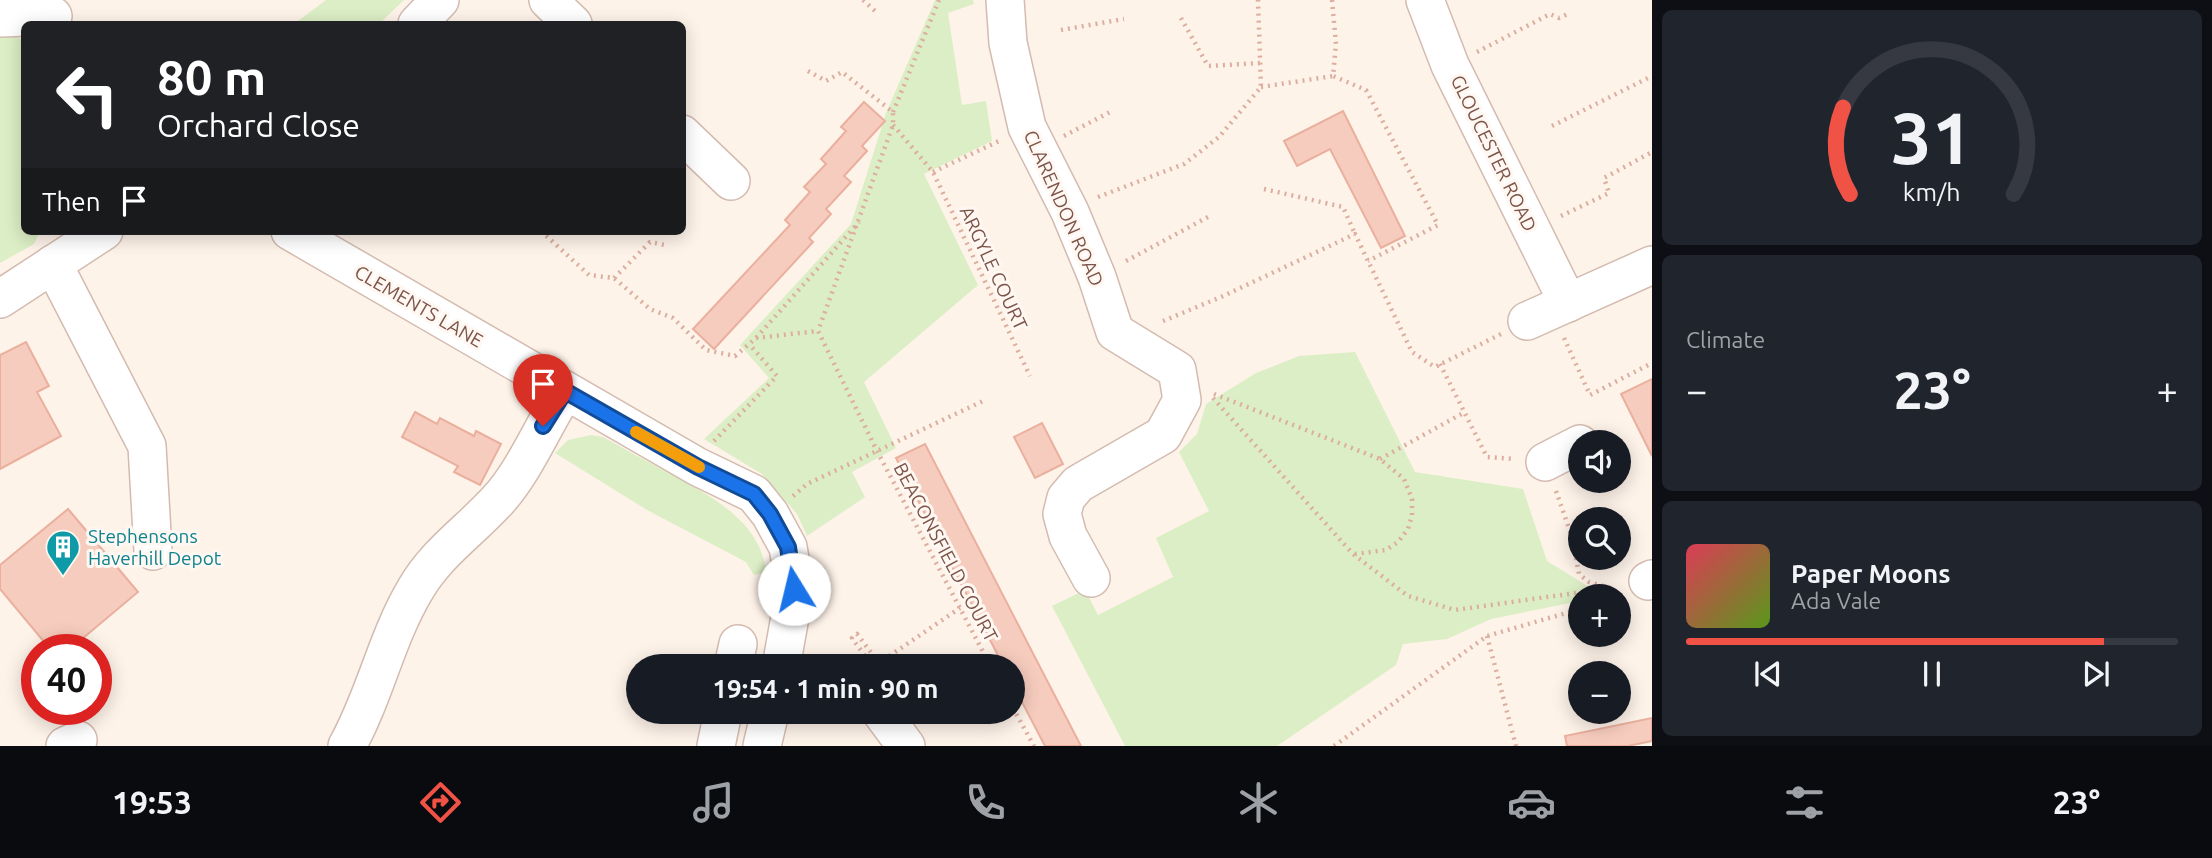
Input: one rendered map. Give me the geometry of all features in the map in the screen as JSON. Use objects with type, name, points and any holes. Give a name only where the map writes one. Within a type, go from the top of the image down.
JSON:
[{"type":"street","points":[[420,21],[440,0]]},
{"type":"street","points":[[548,0],[570,21]]},
{"type":"street","name":"CLARENDON ROAD","points":[[1005,0],[1008,43],[1033,139],[1070,212],[1097,277],[1115,332],[1177,370],[1182,400],[1163,435],[1078,484],[1066,498],[1062,514],[1068,536],[1091,578]]},
{"type":"street","name":"GLOUCESTER ROAD","points":[[1425,0],[1450,65],[1532,230],[1548,312]]},
{"type":"street","points":[[0,18],[52,14]]},
{"type":"street","points":[[686,138],[731,181]]},
{"type":"street","name":"CLEMENTS LANE","points":[[297,235],[698,467],[754,494],[770,514],[788,547],[794,589],[789,654]]},
{"type":"street","points":[[0,299],[77,243],[147,446],[153,551]]},
{"type":"street","points":[[1548,312],[1652,265]]},
{"type":"street","points":[[347,746],[363,717],[392,636],[415,589],[437,557],[499,499],[565,391]]},
{"type":"street","points":[[1545,461],[1568,450]]},
{"type":"street","points":[[716,746],[721,724]]},
{"type":"street","points":[[762,746],[767,724]]},
{"type":"street","points":[[890,724],[906,746]]},
{"type":"path","points":[[863,0],[876,11]]},
{"type":"path","points":[[756,338],[818,331],[893,125],[893,112],[939,0]]},
{"type":"path","points":[[1097,197],[1184,164],[1219,137],[1261,87],[1258,0]]},
{"type":"path","points":[[1332,0],[1336,44],[1333,76]]},
{"type":"path","points":[[1450,65],[1550,14],[1559,18],[1570,13]]},
{"type":"path","points":[[1181,18],[1208,66],[1261,63]]},
{"type":"path","points":[[1061,30],[1124,19]]},
{"type":"path","points":[[808,71],[825,81],[842,72],[893,112]]},
{"type":"path","points":[[1261,87],[1333,76],[1366,90],[1438,225],[1368,261]]},
{"type":"path","points":[[1552,126],[1652,76]]},
{"type":"path","points":[[933,172],[1110,111]]},
{"type":"path","name":"ARGYLE COURT","points":[[893,125],[933,172],[1030,376]]},
{"type":"path","points":[[1532,230],[1609,193],[1604,178],[1652,152]]},
{"type":"path","points":[[1264,189],[1343,207],[1412,352],[1436,367],[1548,312],[1590,394],[1652,363]]},
{"type":"path","points":[[1097,277],[1208,217]]},
{"type":"path","points":[[545,235],[589,275],[614,278],[650,309],[673,318],[706,349],[735,356],[756,338],[859,222]]},
{"type":"path","points":[[1163,321],[1355,234]]},
{"type":"path","points":[[614,278],[650,242],[665,245]]},
{"type":"path","name":"BEACONSFIELD COURT","points":[[818,331],[877,451],[985,654]]},
{"type":"path","points":[[721,433],[777,376],[749,344]]},
{"type":"path","points":[[1353,554],[1386,550],[1408,529],[1412,516],[1412,499],[1404,479],[1380,459],[1207,391],[1353,554],[1408,596],[1455,610],[1568,594]]},
{"type":"path","points":[[770,514],[807,484],[983,401]]},
{"type":"path","points":[[1380,459],[1465,412]]},
{"type":"path","points":[[892,654],[960,608]]},
{"type":"path","points":[[1334,746],[1487,636],[1568,612]]},
{"type":"path","points":[[864,654],[852,638],[857,634],[872,654]]},
{"type":"path","points":[[1487,636],[1516,746]]},
{"type":"path","points":[[1022,724],[1034,746]]},
{"type":"green space","points":[[326,0],[404,0],[382,21],[298,21]]},
{"type":"green space","points":[[935,0],[973,0],[974,4],[948,13],[962,105],[986,101],[992,141],[924,174],[978,285],[864,382],[896,448],[852,472],[865,497],[807,536],[797,514],[762,474],[704,439],[769,378],[740,345],[851,224],[886,113]]},
{"type":"green space","points":[[10,32],[21,39],[21,235],[38,235],[34,244],[0,263],[0,38]]},
{"type":"green space","points":[[1355,352],[1415,472],[1523,489],[1547,561],[1584,584],[1568,584],[1568,603],[1491,619],[1447,639],[1403,644],[1396,665],[1277,746],[1125,746],[1052,606],[1085,590],[1098,615],[1173,577],[1156,538],[1209,511],[1179,452],[1197,434],[1206,404],[1256,373],[1299,356]]},
{"type":"green space","points":[[591,435],[603,437],[717,501],[744,524],[755,538],[766,572],[754,575],[746,562],[647,510],[555,453],[568,440]]},
{"type":"building","points":[[864,102],[885,121],[862,146],[867,151],[844,176],[851,182],[826,209],[831,214],[809,238],[813,242],[714,349],[693,329],[790,225],[785,220],[810,192],[804,187],[826,164],[821,159],[846,131],[841,127]]},
{"type":"building","points":[[1343,111],[1405,236],[1381,248],[1330,149],[1297,166],[1284,141]]},
{"type":"building","points":[[26,342],[49,386],[37,392],[61,436],[0,469],[0,355]]},
{"type":"building","points":[[1652,379],[1652,456],[1621,394]]},
{"type":"building","points":[[415,412],[437,424],[440,418],[474,436],[476,431],[501,444],[480,485],[454,472],[458,466],[402,437]]},
{"type":"building","points":[[1042,423],[1063,464],[1035,478],[1014,437]]},
{"type":"building","points":[[925,444],[1081,746],[1045,746],[1025,708],[1025,654],[997,654],[896,458]]},
{"type":"building","name":"Stephensons Haverhill Depot","points":[[68,509],[138,592],[88,634],[38,634],[0,589],[0,565]]},
{"type":"building","points":[[1652,718],[1652,741],[1628,746],[1567,746],[1565,736]]},
{"type":"slow traffic","points":[[636,432],[699,467]]},
{"type":"place","name":"Stephensons Haverhill Depot","points":[[63,577]]},
{"type":"route","points":[[543,426],[565,391],[698,467],[754,494],[770,514],[788,547],[794,589]]}]
